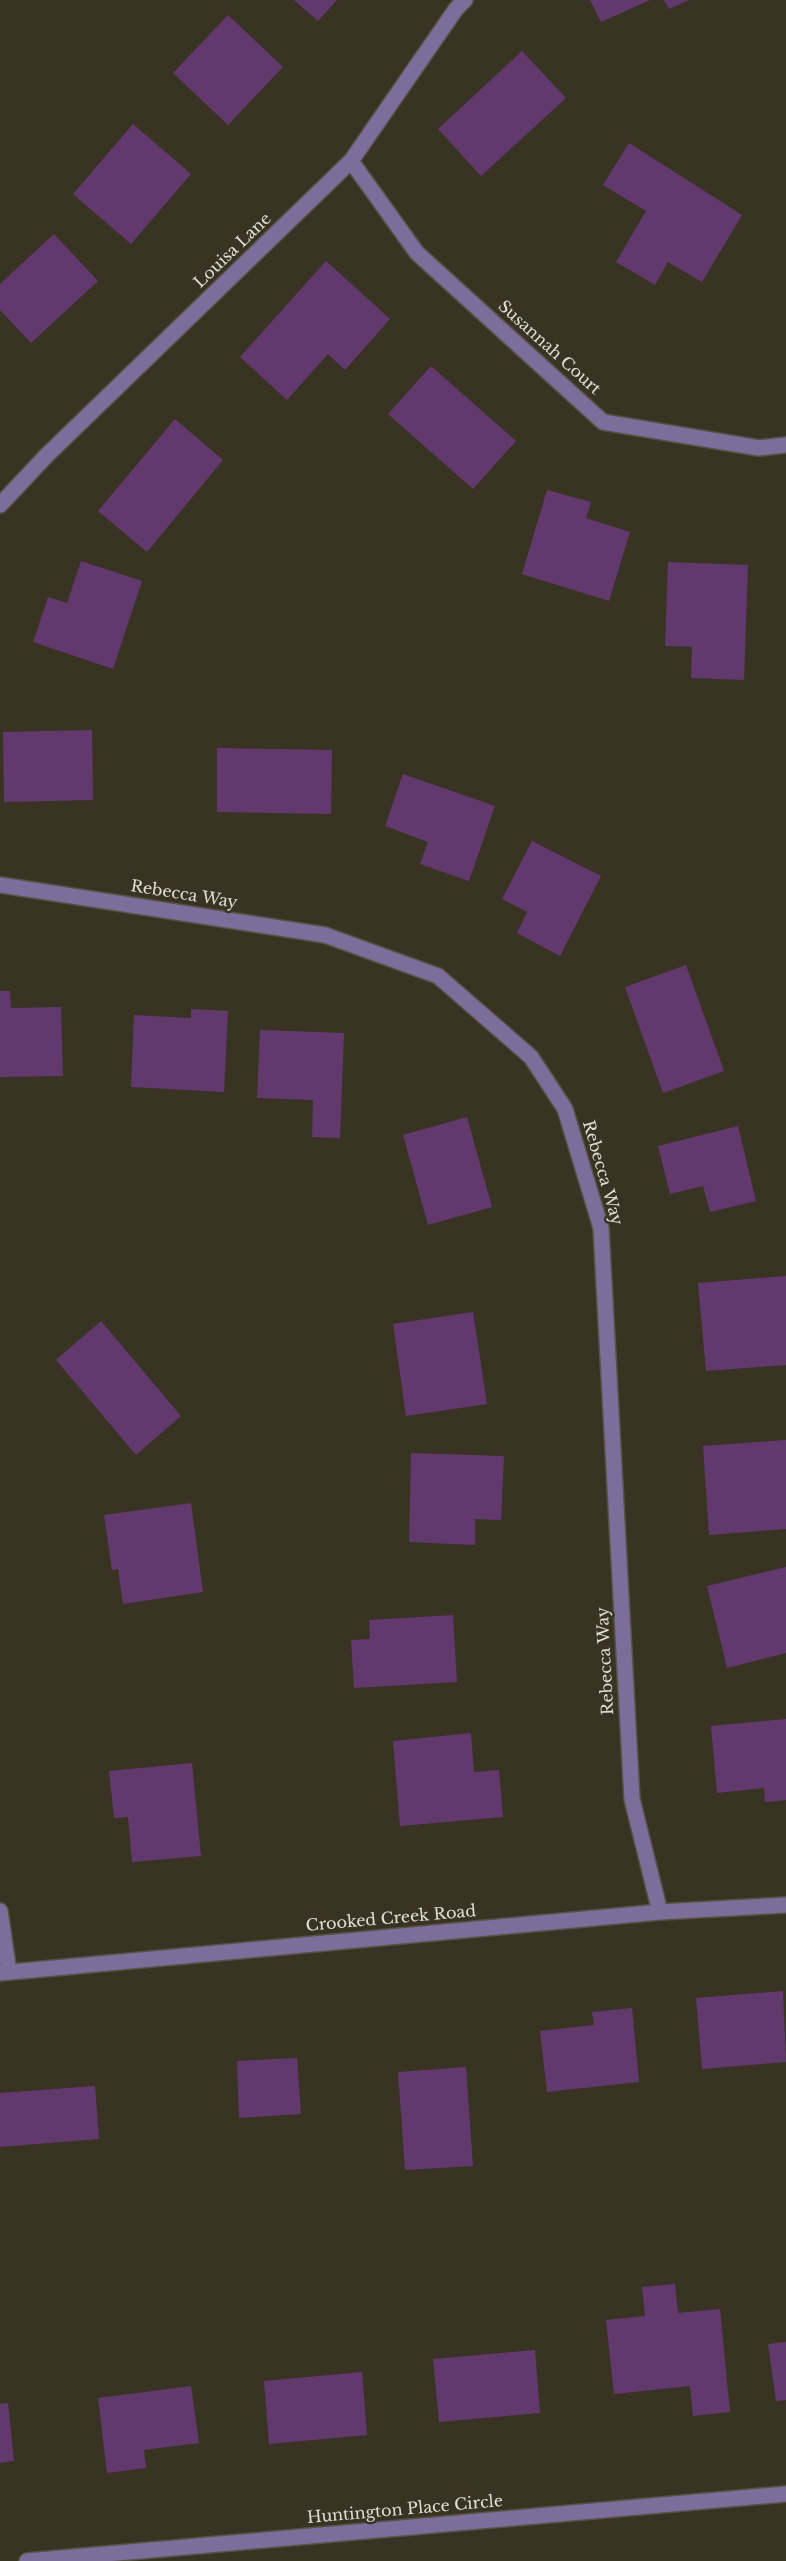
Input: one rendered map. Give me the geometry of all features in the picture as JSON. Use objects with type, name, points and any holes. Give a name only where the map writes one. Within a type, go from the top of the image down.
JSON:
[{"type":"street","name":"Louisa Lane","points":[[0,505],[46,456],[351,161],[456,9],[465,0]]},
{"type":"street","name":"Susannah Court","points":[[351,161],[417,253],[603,422],[759,448],[786,445]]},
{"type":"street","name":"Rebecca Way","points":[[0,885],[325,935],[438,976],[531,1057],[565,1109],[601,1228],[632,1799],[660,1912]]},
{"type":"street","name":"Crooked Creek Road","points":[[4,1973],[660,1912],[786,1905]]},
{"type":"street","points":[[0,1911],[4,1973]]},
{"type":"street","name":"Huntington Place Circle","points":[[27,2561],[786,2494]]},
{"type":"building","points":[[294,0],[337,0],[318,21]]},
{"type":"building","points":[[590,0],[650,0],[601,22]]},
{"type":"building","points":[[664,0],[689,0],[669,9]]},
{"type":"building","points":[[228,15],[283,67],[228,125],[173,73]]},
{"type":"building","points":[[522,51],[566,98],[481,176],[438,129]]},
{"type":"building","points":[[133,124],[191,174],[131,244],[73,194]]},
{"type":"building","points":[[629,143],[742,215],[702,282],[668,262],[655,285],[616,262],[646,211],[603,185]]},
{"type":"building","points":[[54,234],[98,281],[31,343],[0,310],[0,284]]},
{"type":"building","points":[[326,261],[390,319],[345,370],[328,354],[287,400],[240,357]]},
{"type":"building","points":[[431,366],[516,441],[473,489],[388,414]]},
{"type":"building","points":[[175,419],[223,460],[147,552],[98,511]]},
{"type":"building","points":[[547,490],[591,502],[586,518],[630,532],[609,601],[522,574]]},
{"type":"building","points":[[81,561],[142,581],[113,669],[33,642],[48,597],[67,603]]},
{"type":"building","points":[[668,562],[748,565],[744,680],[691,678],[692,647],[665,646]]},
{"type":"building","points":[[92,730],[93,800],[4,802],[3,732]]},
{"type":"building","points":[[217,748],[332,750],[331,814],[217,812]]},
{"type":"building","points":[[403,774],[495,806],[469,881],[420,864],[428,842],[385,826]]},
{"type":"building","points":[[532,841],[601,876],[560,956],[517,933],[527,912],[502,899]]},
{"type":"building","points":[[686,965],[724,1071],[663,1093],[625,987]]},
{"type":"building","points":[[0,991],[10,991],[11,1008],[61,1007],[63,1076],[0,1077]]},
{"type":"building","points":[[191,1009],[228,1011],[224,1092],[131,1087],[134,1015],[191,1018]]},
{"type":"building","points":[[260,1030],[344,1033],[340,1138],[312,1137],[313,1100],[257,1098]]},
{"type":"building","points":[[467,1117],[492,1207],[428,1225],[403,1135]]},
{"type":"building","points":[[738,1126],[756,1201],[710,1212],[703,1186],[670,1194],[658,1146]]},
{"type":"building","points":[[786,1276],[786,1365],[706,1371],[698,1283]]},
{"type":"building","points":[[473,1312],[487,1404],[406,1416],[393,1324]]},
{"type":"building","points":[[101,1321],[181,1416],[136,1455],[56,1360]]},
{"type":"building","points":[[786,1440],[786,1529],[709,1535],[703,1446]]},
{"type":"building","points":[[411,1453],[504,1456],[501,1520],[475,1519],[475,1545],[409,1542]]},
{"type":"building","points":[[191,1503],[203,1592],[123,1604],[118,1569],[112,1570],[104,1515]]},
{"type":"building","points":[[786,1567],[786,1653],[727,1668],[707,1586]]},
{"type":"building","points":[[453,1615],[457,1682],[354,1688],[351,1640],[370,1639],[369,1620]]},
{"type":"building","points":[[786,1719],[786,1800],[765,1802],[764,1788],[717,1793],[711,1726]]},
{"type":"building","points":[[471,1733],[474,1772],[499,1770],[503,1817],[400,1826],[393,1741]]},
{"type":"building","points":[[192,1763],[201,1856],[132,1862],[128,1817],[114,1818],[109,1771]]},
{"type":"building","points":[[783,1991],[786,2062],[702,2069],[696,1998]]},
{"type":"building","points":[[632,2008],[639,2082],[547,2092],[540,2031],[594,2025],[592,2012]]},
{"type":"building","points":[[297,2058],[301,2114],[239,2118],[237,2061]]},
{"type":"building","points":[[466,2067],[473,2166],[405,2170],[398,2072]]},
{"type":"building","points":[[95,2086],[99,2139],[0,2147],[0,2093]]},
{"type":"building","points":[[675,2284],[678,2313],[720,2309],[730,2412],[693,2416],[690,2386],[614,2394],[606,2320],[645,2316],[642,2287]]},
{"type":"building","points":[[786,2342],[786,2400],[776,2401],[768,2344]]},
{"type":"building","points":[[535,2350],[540,2413],[439,2422],[433,2359]]},
{"type":"building","points":[[362,2372],[367,2435],[269,2444],[264,2381]]},
{"type":"building","points":[[191,2386],[199,2443],[144,2450],[146,2468],[107,2473],[98,2398]]},
{"type":"building","points":[[8,2403],[14,2461],[0,2463],[0,2404]]}]
